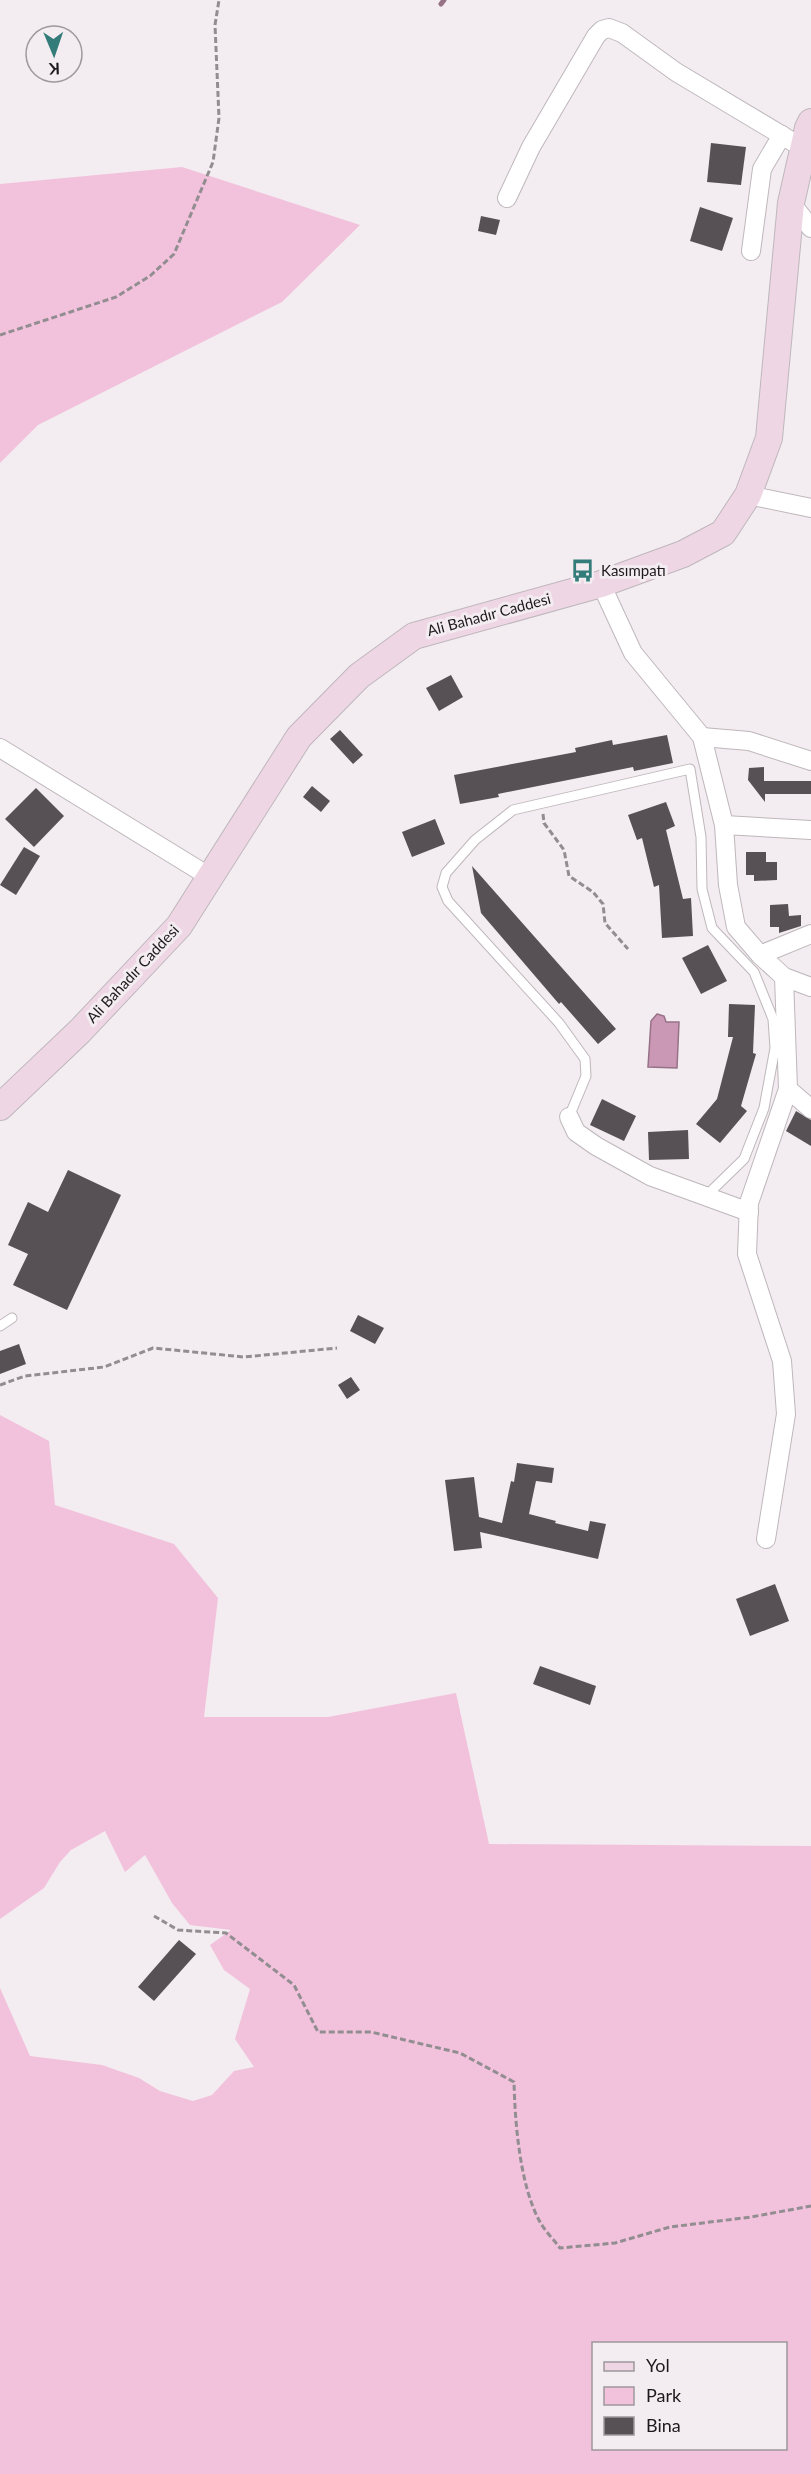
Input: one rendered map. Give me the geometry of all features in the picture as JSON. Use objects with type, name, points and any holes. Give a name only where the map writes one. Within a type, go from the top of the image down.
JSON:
[{"type":"main road","name":"Ali Bahadır Caddesi","points":[[0,1107],[81,1031],[178,926],[299,737],[358,676],[414,636],[601,584],[683,554],[723,533],[748,495],[769,438],[791,203],[793,141],[811,122]]},
{"type":"street","points":[[507,198],[531,147],[596,36],[602,30],[609,28],[622,33],[676,72],[793,141],[762,169],[751,250]]},
{"type":"street","points":[[791,203],[811,228]]},
{"type":"street","points":[[748,495],[811,508]]},
{"type":"street","points":[[601,584],[633,653],[702,737],[724,825],[728,885],[736,927],[760,955],[784,977],[811,987]]},
{"type":"street","points":[[702,737],[749,741],[811,761]]},
{"type":"street","points":[[0,748],[210,877]]},
{"type":"street","points":[[724,825],[811,830]]},
{"type":"street","points":[[760,955],[811,934]]},
{"type":"street","points":[[766,1539],[786,1414],[782,1361],[747,1254],[748,1212],[749,1203],[788,1089],[787,1010],[784,977]]},
{"type":"street","points":[[788,1089],[811,1109]]},
{"type":"street","points":[[569,1117],[576,1132],[596,1146],[650,1176],[748,1212]]},
{"type":"lane","points":[[569,1117],[586,1076],[585,1059],[559,1023],[448,902],[442,887],[446,873],[475,840],[513,810],[690,769],[701,837],[702,889],[712,928],[754,972],[773,1018],[775,1048],[764,1108],[744,1159],[706,1197]]},
{"type":"lane","points":[[0,1326],[12,1318]]},
{"type":"path","points":[[0,335],[116,297],[150,276],[174,254],[213,162],[219,118],[215,25],[219,0]]},
{"type":"path","points":[[542,804],[543,823],[564,850],[569,876],[593,892],[603,904],[605,923],[628,950]]},
{"type":"path","points":[[0,1384],[25,1376],[104,1367],[153,1348],[244,1357],[337,1348]]},
{"type":"path","points":[[154,1916],[178,1930],[226,1933],[294,1985],[318,2032],[371,2032],[460,2053],[514,2082],[519,2147],[527,2184],[540,2222],[560,2248],[615,2243],[670,2227],[751,2217],[811,2206]]},
{"type":"green space","points":[[182,167],[360,225],[282,302],[38,425],[0,463],[0,184]]},
{"type":"green space","points":[[0,1415],[49,1441],[55,1505],[174,1544],[218,1598],[204,1717],[328,1717],[456,1693],[489,1844],[811,1846],[811,2474],[0,2474],[0,1988],[30,2056],[102,2065],[139,2078],[160,2091],[193,2101],[212,2095],[234,2071],[254,2067],[235,2039],[250,1989],[224,1970],[210,1945],[231,1930],[190,1925],[172,1903],[145,1855],[125,1872],[105,1831],[71,1850],[60,1862],[44,1888],[0,1919]]},
{"type":"shaded area","points":[[657,1014],[664,1016],[666,1022],[679,1022],[677,1068],[648,1067],[651,1021]]},
{"type":"building","points":[[711,143],[746,147],[741,185],[707,182]]},
{"type":"building","points":[[700,207],[733,218],[722,251],[690,241]]},
{"type":"building","points":[[481,216],[500,220],[496,235],[478,231]]},
{"type":"building","points":[[451,675],[463,697],[439,711],[426,688]]},
{"type":"building","points":[[340,730],[363,755],[353,764],[330,739]]},
{"type":"building","points":[[667,735],[673,763],[634,771],[633,767],[498,794],[499,797],[460,804],[454,775],[576,752],[575,748],[612,740],[613,745]]},
{"type":"building","points":[[764,767],[764,781],[811,781],[811,794],[765,794],[765,802],[748,780],[749,768]]},
{"type":"building","points":[[312,786],[330,801],[321,812],[303,797]]},
{"type":"building","points":[[36,788],[64,816],[34,847],[5,819]]},
{"type":"building","points":[[666,802],[675,826],[666,830],[683,899],[691,898],[693,936],[662,938],[659,885],[654,887],[642,838],[637,840],[628,815]]},
{"type":"building","points":[[435,819],[445,844],[412,857],[402,832]]},
{"type":"building","points":[[24,847],[40,856],[16,895],[0,885]]},
{"type":"building","points":[[746,852],[766,852],[766,862],[777,862],[777,880],[754,881],[754,875],[746,875]]},
{"type":"building","points":[[472,866],[616,1029],[598,1044],[561,1002],[559,1004],[481,913]]},
{"type":"building","points":[[788,904],[789,916],[801,915],[801,926],[779,933],[779,927],[770,927],[770,905]]},
{"type":"building","points":[[708,945],[727,981],[701,994],[682,958]]},
{"type":"building","points":[[729,1004],[755,1005],[753,1053],[756,1054],[741,1106],[747,1111],[720,1143],[696,1124],[717,1099],[733,1037],[728,1037]]},
{"type":"building","points":[[602,1099],[636,1116],[624,1141],[590,1125]]},
{"type":"building","points":[[796,1111],[811,1120],[811,1146],[786,1131]]},
{"type":"building","points":[[688,1130],[689,1159],[649,1160],[648,1132]]},
{"type":"building","points":[[68,1170],[121,1195],[67,1310],[13,1285],[28,1254],[8,1245],[28,1202],[48,1212]]},
{"type":"building","points":[[358,1315],[384,1328],[375,1344],[350,1331]]},
{"type":"building","points":[[19,1344],[26,1364],[0,1374],[0,1351]]},
{"type":"building","points":[[351,1377],[360,1390],[347,1399],[338,1385]]},
{"type":"building","points":[[517,1463],[554,1468],[552,1483],[536,1481],[529,1514],[588,1531],[590,1521],[606,1524],[598,1559],[480,1532],[482,1548],[454,1551],[445,1480],[474,1477],[479,1517],[502,1523]]},
{"type":"building","points":[[775,1584],[789,1621],[750,1636],[736,1599]]},
{"type":"building","points":[[540,1666],[596,1686],[590,1705],[533,1684]]},
{"type":"building","points":[[179,1940],[196,1954],[154,2001],[138,1987]]},
{"type":"waterway","points":[[441,4],[444,0]]},
{"type":"place","name":"Kasımpatı","points":[[583,571]]}]
